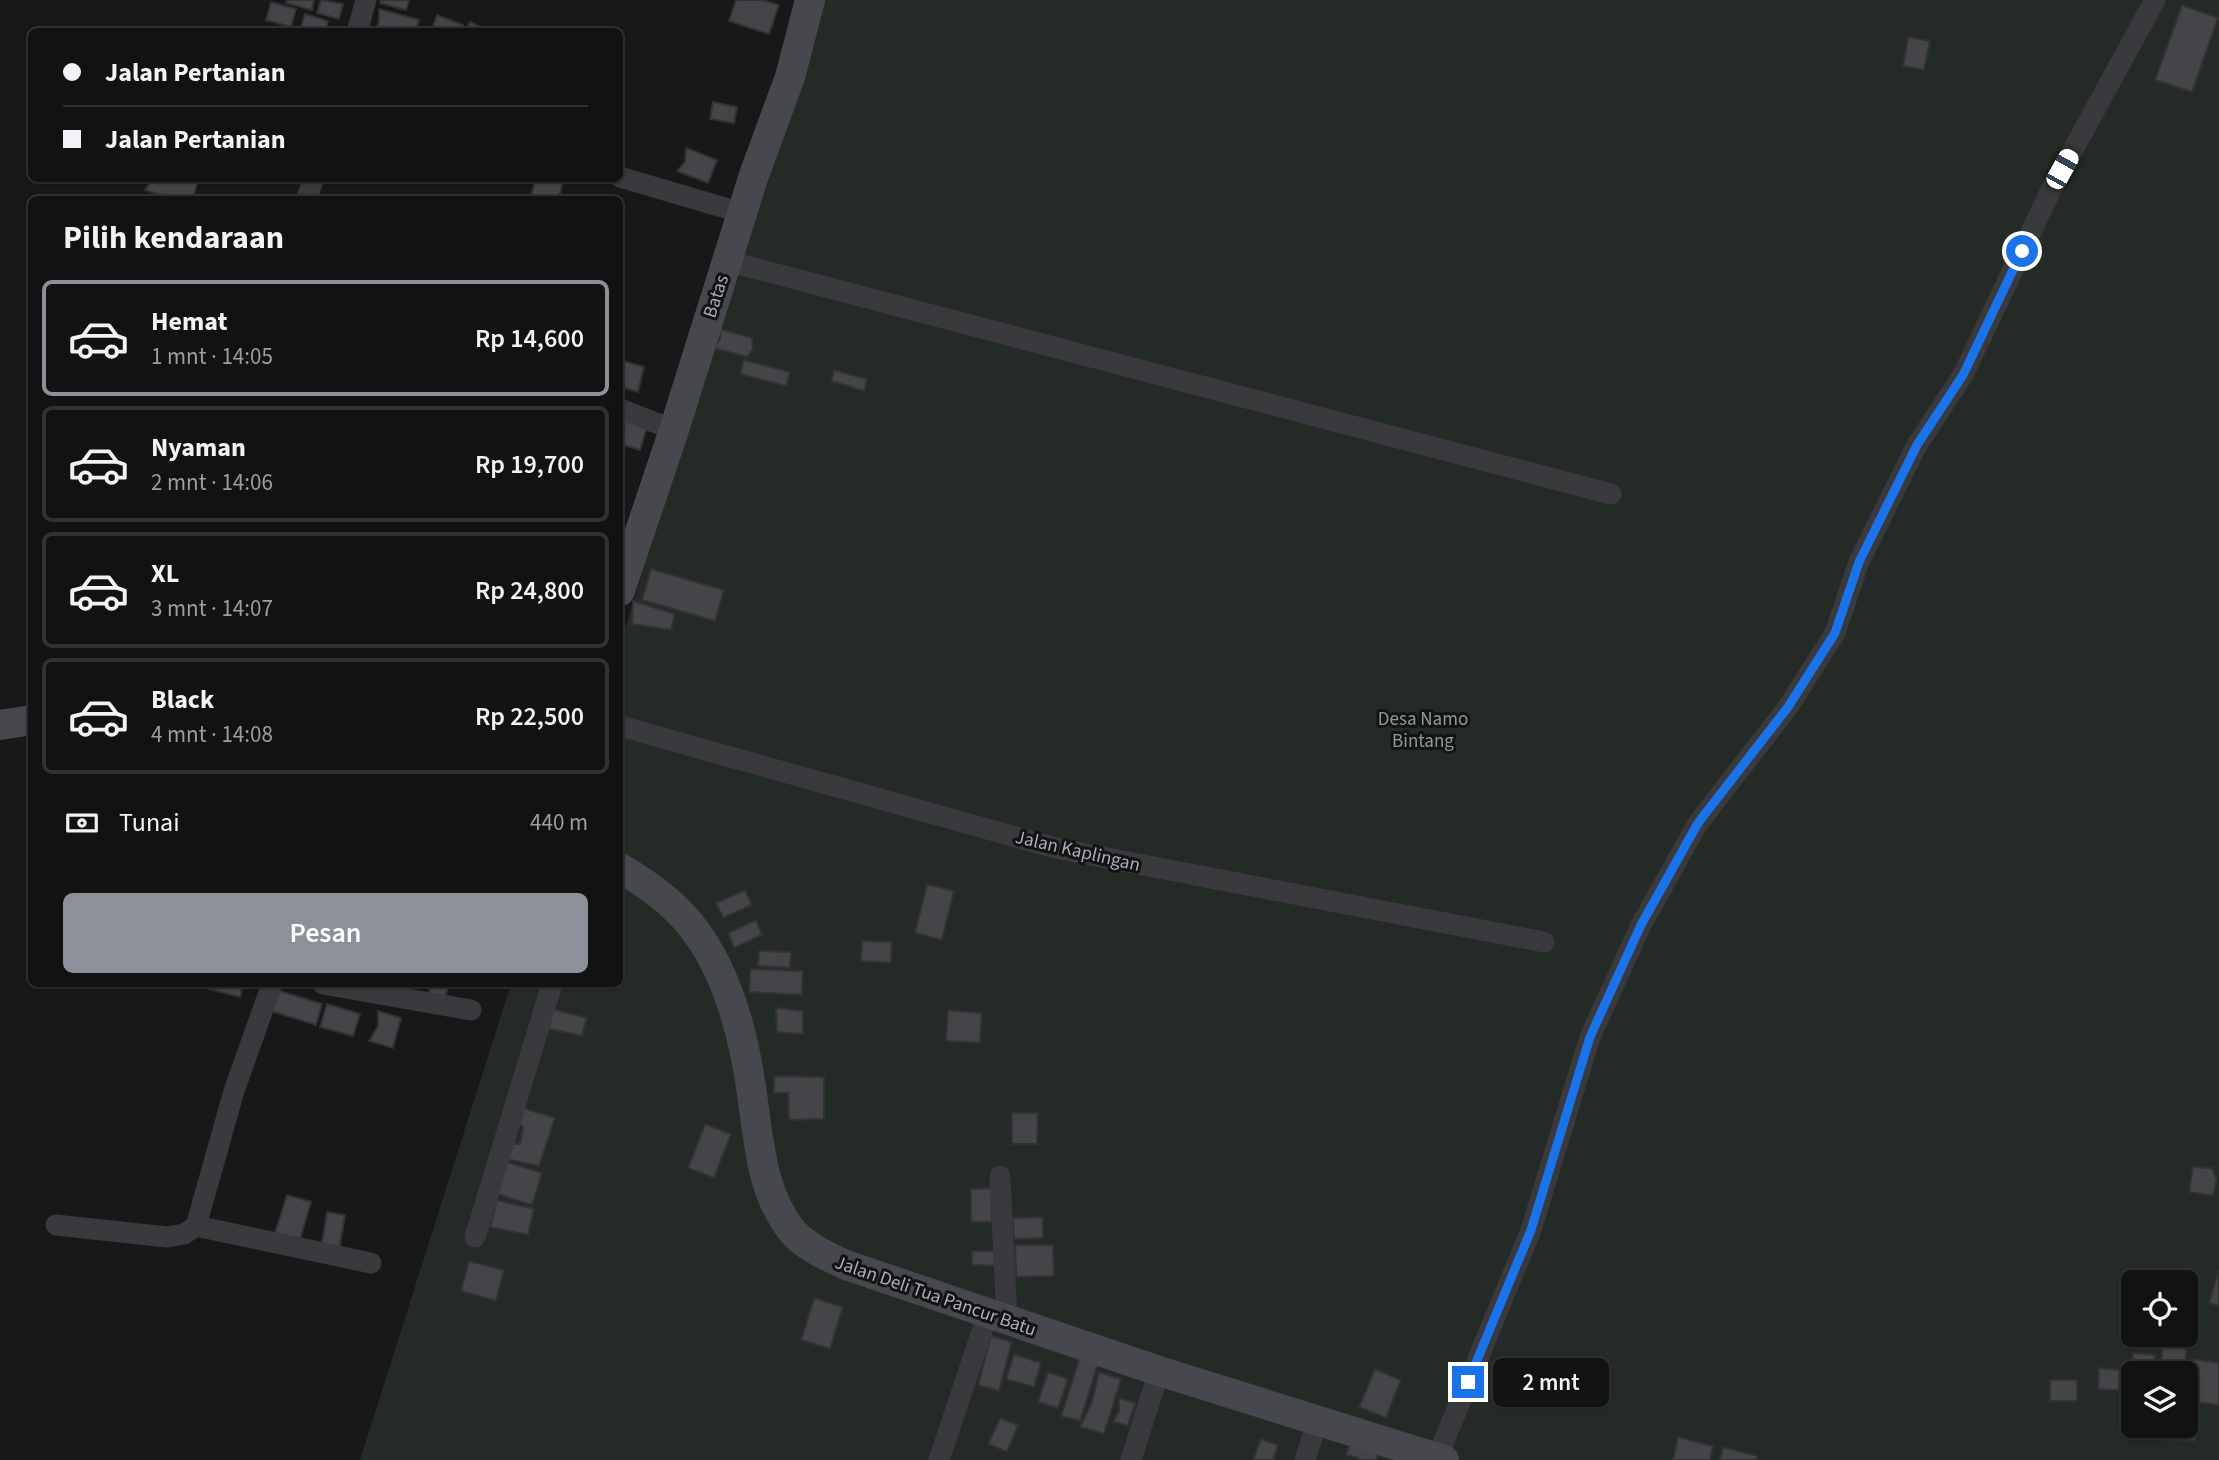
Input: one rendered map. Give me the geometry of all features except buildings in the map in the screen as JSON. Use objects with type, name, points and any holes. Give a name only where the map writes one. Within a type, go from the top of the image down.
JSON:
[{"type":"main road","name":"Batas","points":[[623,582],[742,213],[790,77],[810,0]]},
{"type":"main road","points":[[0,724],[28,720]]},
{"type":"main road","name":"Jalan Deli Tua Pancur Batu","points":[[623,870],[654,890],[691,925],[719,974],[734,1008],[746,1054],[758,1144],[765,1174],[775,1202],[793,1232],[812,1248],[846,1265],[997,1317],[1441,1459]]},
{"type":"street","points":[[1441,1459],[1531,1230],[1590,1037],[1641,925],[1698,823],[1788,707],[1835,633],[1859,562],[1917,445],[1963,375],[2051,190],[2155,0]]},
{"type":"street","points":[[358,28],[364,1]]},
{"type":"street","points":[[623,178],[742,213]]},
{"type":"street","points":[[727,261],[1611,494]]},
{"type":"street","points":[[623,410],[674,430]]},
{"type":"street","name":"Jalan Kaplingan","points":[[623,727],[1055,848],[1544,942]]},
{"type":"street","points":[[55,1225],[167,1237],[184,1234],[196,1226],[234,1091],[271,987]]},
{"type":"street","points":[[340,987],[471,1010]]},
{"type":"street","points":[[475,1237],[551,987]]},
{"type":"street","points":[[939,1460],[997,1317],[1000,1176]]},
{"type":"street","points":[[196,1226],[371,1263]]},
{"type":"street","points":[[1131,1460],[1159,1371]]},
{"type":"street","points":[[1305,1460],[1318,1420]]},
{"type":"green space","name":"Desa Namo Bintang","points":[[820,0],[2219,0],[2219,1460],[360,1460],[510,987],[623,987],[623,635]]},
{"type":"route","points":[[1468,1382],[1531,1230],[1590,1037],[1641,925],[1698,823],[1788,707],[1835,633],[1859,562],[1917,445],[1963,375],[2022,251]]}]
